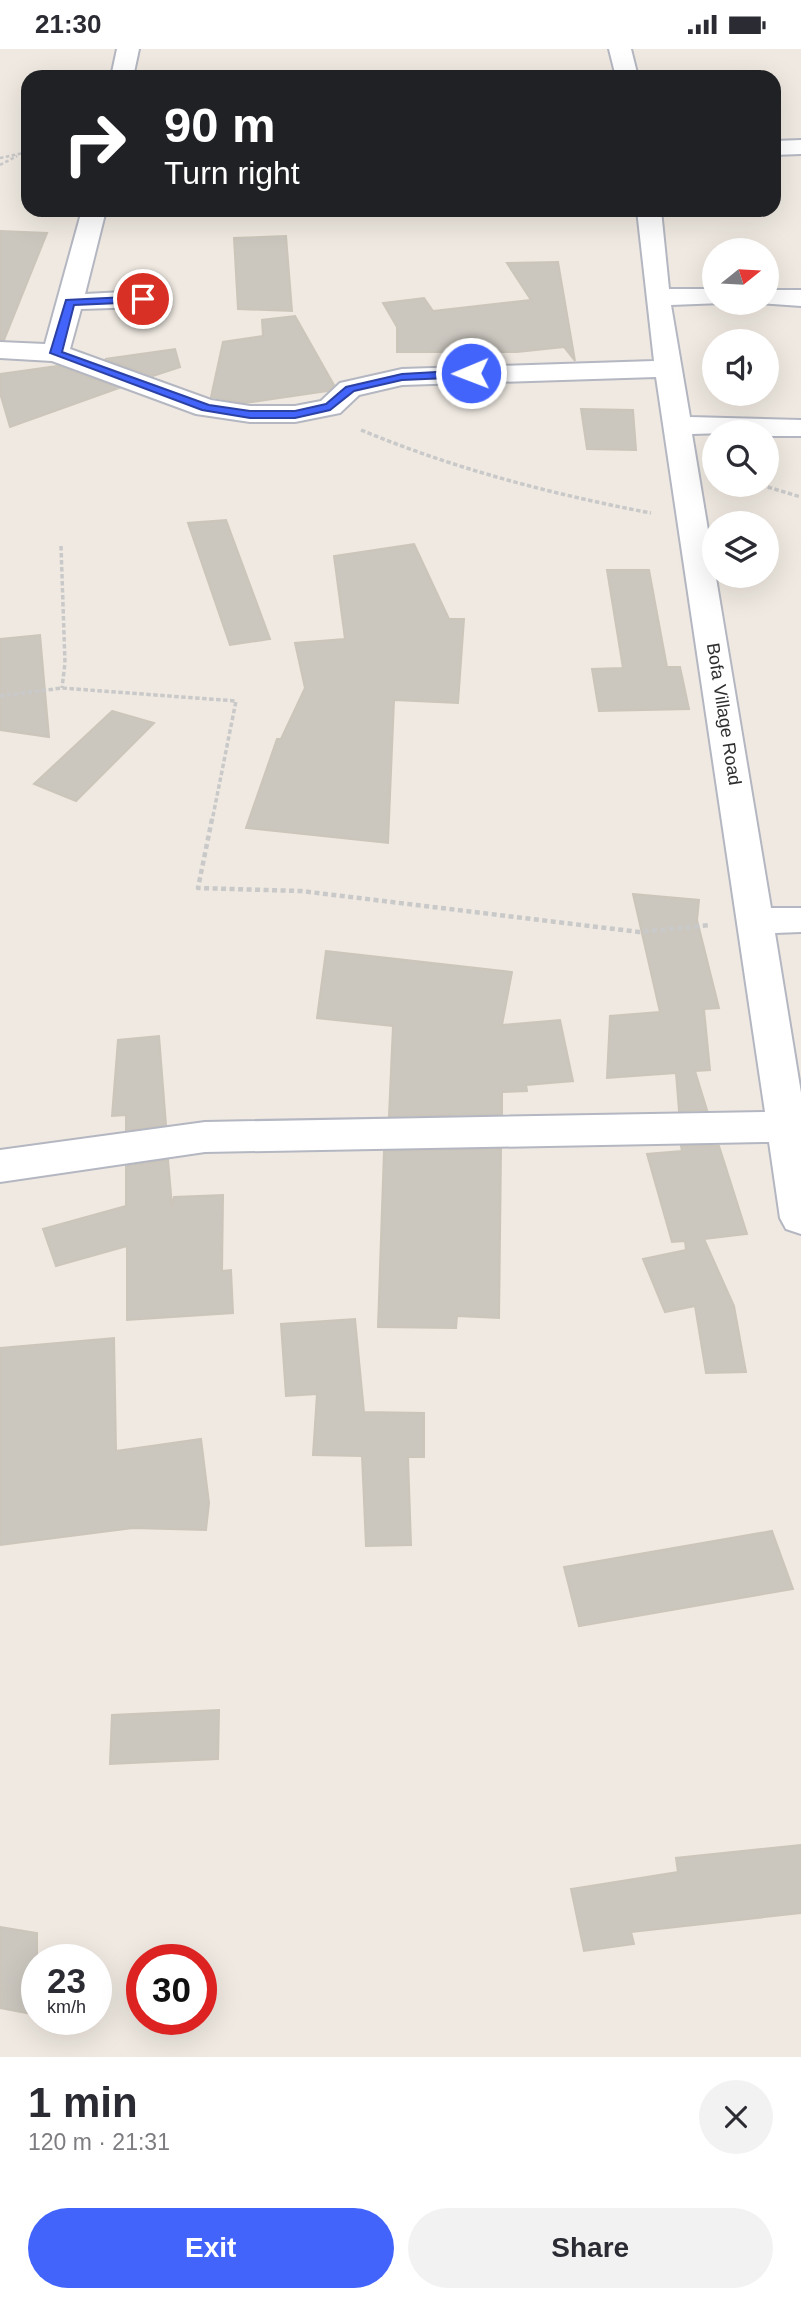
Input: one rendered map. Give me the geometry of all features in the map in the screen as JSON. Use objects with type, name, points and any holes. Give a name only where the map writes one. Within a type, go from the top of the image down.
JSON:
[{"type":"street","points":[[124,70],[128,49]]},
{"type":"street","points":[[620,49],[624,70]]},
{"type":"street","points":[[781,148],[801,148]]},
{"type":"street","points":[[56,353],[92,217]]},
{"type":"street","name":"Bofa Village Road","points":[[650,217],[657,297],[757,921],[801,1218]]},
{"type":"street","points":[[657,297],[702,297]]},
{"type":"street","points":[[779,298],[801,298]]},
{"type":"street","points":[[69,302],[143,299]]},
{"type":"street","points":[[0,350],[56,353],[206,408],[250,414],[295,414],[330,407],[350,389],[402,377],[668,369]]},
{"type":"street","points":[[678,425],[801,428]]},
{"type":"street","points":[[757,921],[801,921]]},
{"type":"street","points":[[0,1166],[205,1137],[786,1127]]},
{"type":"path","points":[[0,158],[21,153]]},
{"type":"path","points":[[0,165],[21,154]]},
{"type":"path","points":[[295,414],[345,423],[416,454],[562,497],[693,521]]},
{"type":"path","points":[[779,490],[801,497]]},
{"type":"path","points":[[61,546],[65,663],[62,688]]},
{"type":"path","points":[[0,696],[62,688],[236,701],[198,888],[301,891],[639,932],[757,921]]},
{"type":"building","points":[[0,231],[47,233],[4,340],[0,339]]},
{"type":"building","points":[[286,236],[292,311],[238,309],[234,238]]},
{"type":"building","points":[[558,262],[575,361],[564,347],[517,352],[397,352],[397,327],[383,303],[424,298],[433,311],[531,300],[507,263]]},
{"type":"building","points":[[295,316],[334,385],[327,391],[245,403],[211,397],[223,342],[263,336],[262,320]]},
{"type":"building","points":[[175,349],[180,367],[153,376],[105,359]]},
{"type":"building","points":[[57,366],[119,388],[10,427],[0,393],[0,374]]},
{"type":"building","points":[[581,409],[633,410],[636,450],[587,449]]},
{"type":"building","points":[[226,520],[270,639],[230,645],[188,523]]},
{"type":"building","points":[[414,544],[449,619],[464,619],[458,703],[394,700],[388,843],[246,828],[277,739],[281,739],[305,688],[295,643],[345,639],[334,556]]},
{"type":"building","points":[[607,570],[649,570],[667,667],[680,667],[689,709],[599,711],[592,669],[623,668]]},
{"type":"building","points":[[40,635],[49,737],[0,730],[0,639]]},
{"type":"building","points":[[112,711],[154,723],[76,801],[34,784]]},
{"type":"building","points":[[633,894],[699,900],[697,920],[719,1008],[704,1009],[710,1070],[695,1071],[707,1110],[679,1111],[676,1073],[607,1078],[610,1016],[660,1012]]},
{"type":"building","points":[[326,951],[512,972],[502,1025],[560,1020],[573,1081],[526,1085],[527,1091],[502,1092],[502,1114],[389,1116],[393,1026],[317,1018]]},
{"type":"building","points":[[159,1036],[166,1125],[126,1130],[126,1115],[112,1116],[118,1040]]},
{"type":"building","points":[[681,1146],[719,1146],[747,1234],[704,1239],[734,1306],[746,1372],[706,1373],[695,1306],[665,1312],[643,1259],[686,1250],[685,1241],[672,1242],[647,1154],[682,1151]]},
{"type":"building","points":[[501,1149],[499,1318],[457,1316],[456,1328],[378,1327],[384,1151]]},
{"type":"building","points":[[168,1160],[172,1206],[174,1197],[223,1195],[222,1271],[231,1270],[233,1313],[127,1320],[127,1246],[56,1266],[43,1229],[126,1206],[126,1166]]},
{"type":"building","points":[[355,1319],[364,1412],[424,1413],[424,1457],[408,1457],[411,1545],[366,1546],[362,1456],[313,1455],[317,1394],[286,1396],[281,1324]]},
{"type":"building","points":[[114,1338],[116,1451],[201,1439],[209,1503],[206,1530],[133,1528],[0,1545],[0,1348]]},
{"type":"building","points":[[772,1531],[793,1589],[579,1626],[564,1567]]},
{"type":"building","points":[[219,1710],[218,1759],[110,1764],[112,1715]]},
{"type":"building","points":[[801,1845],[801,1913],[631,1932],[634,1944],[584,1951],[571,1889],[678,1872],[676,1858]]},
{"type":"building","points":[[0,1927],[37,1933],[37,1944],[21,1944],[21,2012],[0,2008]]},
{"type":"route","points":[[143,299],[69,302],[56,353],[137,385],[206,408],[250,414],[295,414],[330,407],[350,389],[402,377],[471,373]]}]
